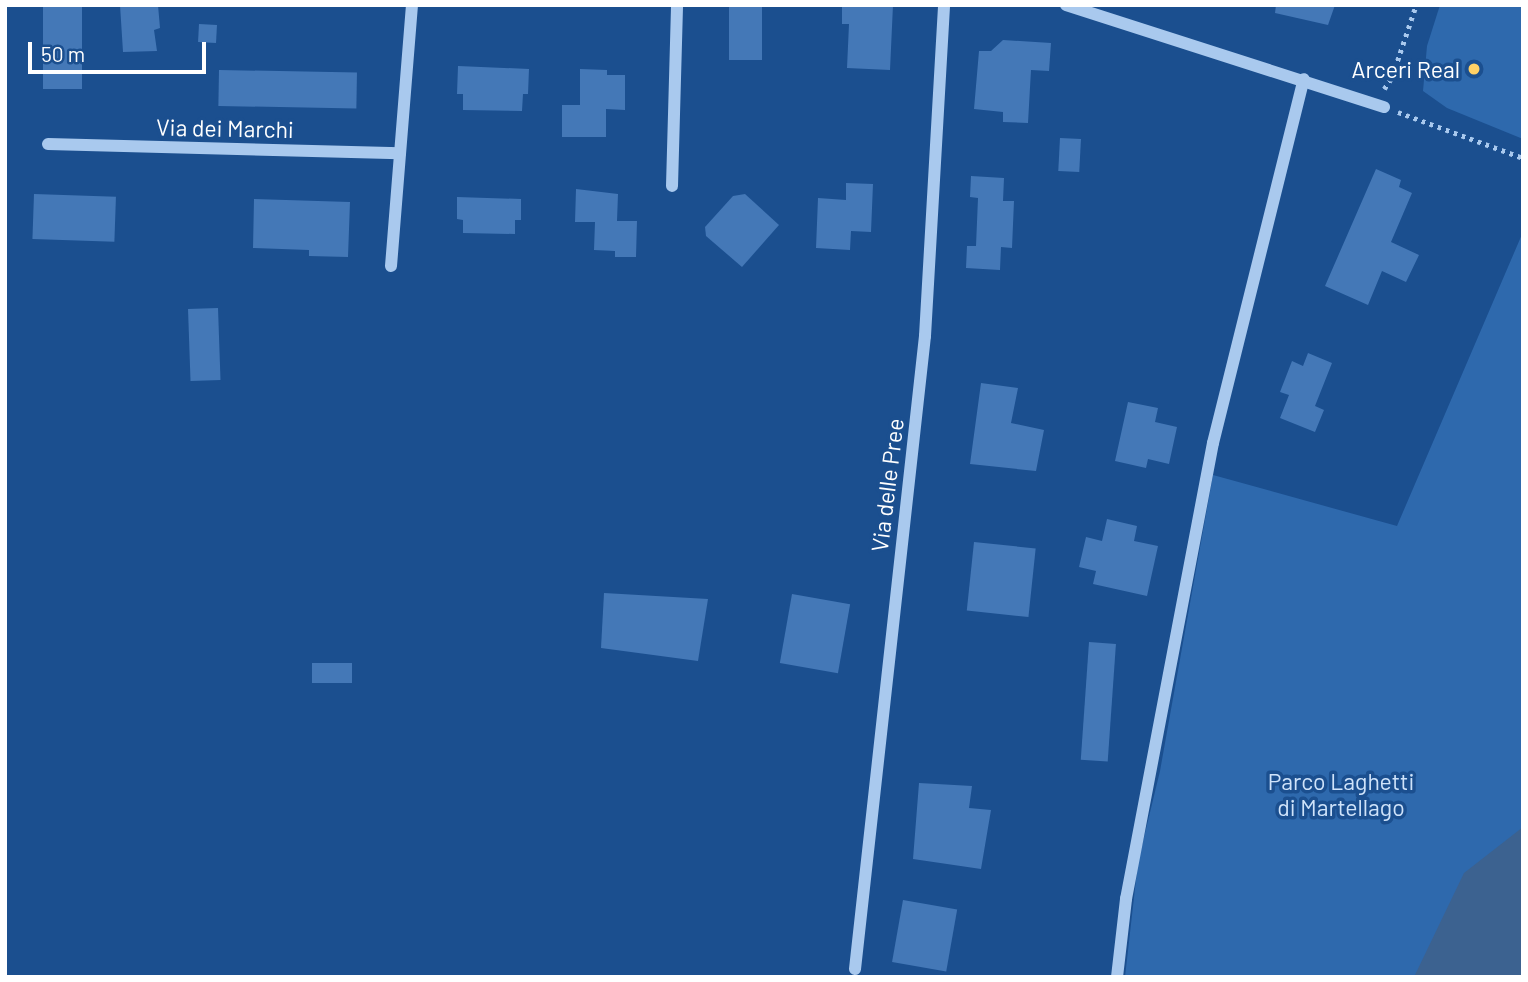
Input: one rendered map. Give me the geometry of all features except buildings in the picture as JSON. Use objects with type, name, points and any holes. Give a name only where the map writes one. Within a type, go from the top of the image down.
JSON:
[{"type":"street","points":[[391,266],[412,5]]},
{"type":"street","points":[[672,186],[677,5]]},
{"type":"street","name":"Via delle Pree","points":[[855,969],[925,336],[944,5]]},
{"type":"street","points":[[1066,5],[1379,105]]},
{"type":"street","points":[[1117,977],[1126,899],[1213,443],[1304,79]]},
{"type":"street","name":"Via dei Marchi","points":[[48,144],[400,153]]},
{"type":"path","points":[[1416,5],[1392,78],[1379,105],[1523,158]]},
{"type":"green space","name":"Arceri Real","points":[[1440,5],[1523,5],[1523,139],[1447,108],[1423,91],[1427,46]]},
{"type":"green space","name":"Parco Laghetti di Martellago","points":[[1523,232],[1523,977],[1125,977],[1138,862],[1160,771],[1213,475],[1397,526]]},
{"type":"shaded area","points":[[1523,827],[1523,977],[1414,977],[1464,873]]},
{"type":"place","name":"Arceri Real","points":[[1474,69]]}]
